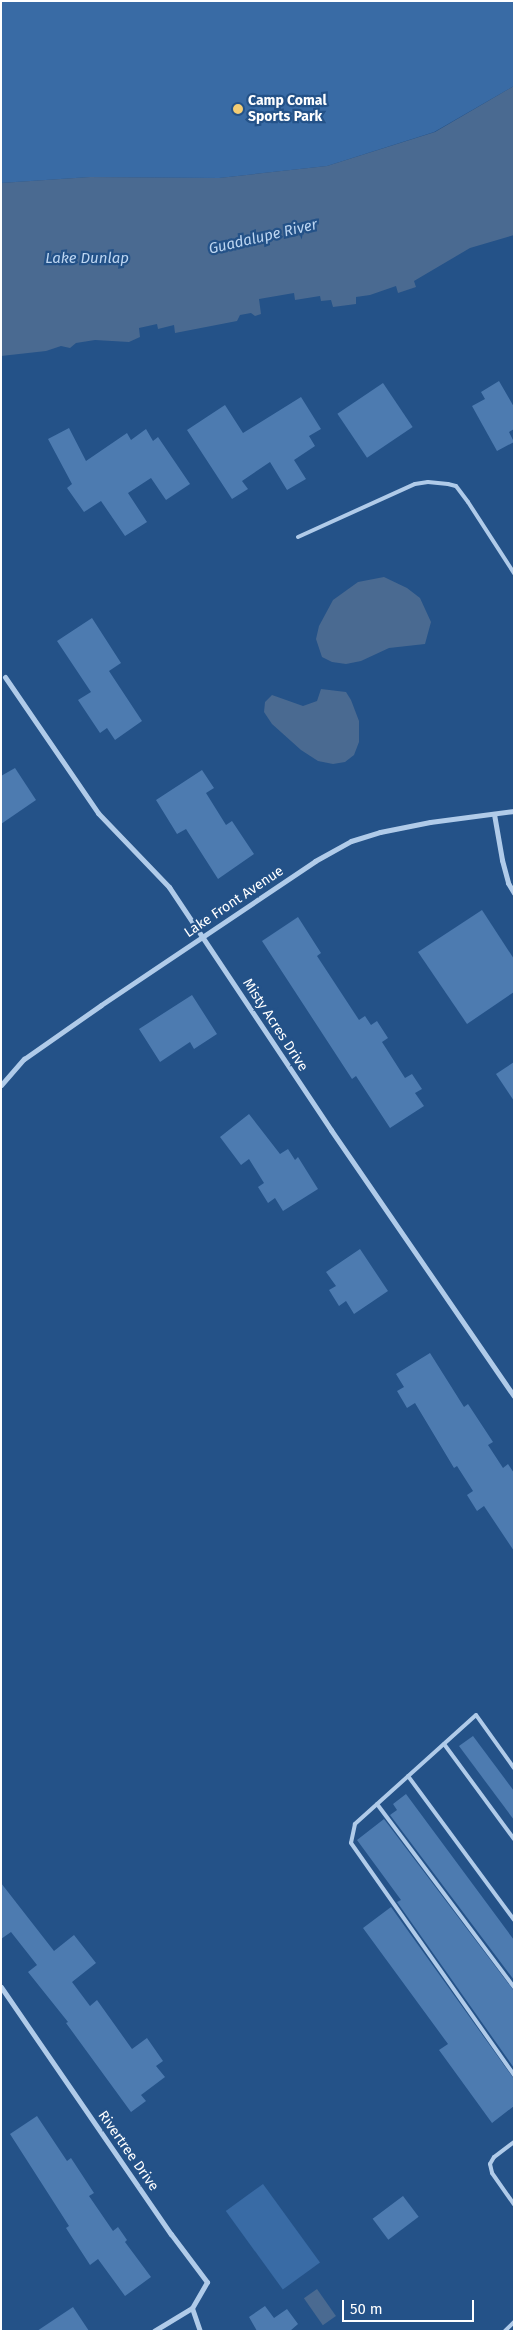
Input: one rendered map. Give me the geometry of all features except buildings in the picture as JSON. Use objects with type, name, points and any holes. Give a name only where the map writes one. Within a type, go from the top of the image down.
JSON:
[{"type":"street","name":"Misty Acres Drive","points":[[5,677],[98,814],[169,887],[331,1130],[514,1396]]},
{"type":"street","name":"Lake Front Avenue","points":[[1,1085],[24,1059],[314,861],[351,841],[380,832],[430,822],[514,811]]},
{"type":"street","points":[[494,814],[502,860],[508,883],[514,892]]},
{"type":"street","name":"Rivertree Drive","points":[[1,1987],[171,2234],[207,2282],[192,2308]]},
{"type":"street","points":[[154,2331],[192,2308],[200,2331]]},
{"type":"lane","points":[[298,537],[415,484],[437,482],[456,486],[514,573]]},
{"type":"lane","points":[[514,1768],[476,1715],[355,1824],[351,1843],[514,2075]]},
{"type":"lane","points":[[444,1744],[514,1840]]},
{"type":"lane","points":[[408,1776],[514,1920]]},
{"type":"lane","points":[[377,1804],[514,1987]]},
{"type":"lane","points":[[514,2142],[494,2157],[490,2164],[492,2173],[514,2204]]},
{"type":"lane","points":[[504,2331],[514,2322]]},
{"type":"shaded area","name":"Camp Comal Sports Park","points":[[1,1],[514,1],[514,86],[434,132],[327,166],[219,178],[90,177],[1,183]]},
{"type":"shaded area","points":[[263,2184],[320,2262],[283,2290],[226,2211]]},
{"type":"water","name":"Lake Dunlap","points":[[514,86],[514,235],[470,248],[414,281],[416,287],[398,293],[396,286],[370,295],[356,297],[356,304],[333,307],[331,300],[321,301],[320,296],[295,300],[294,293],[259,299],[261,314],[255,316],[251,313],[240,315],[237,321],[175,333],[174,325],[158,329],[157,324],[139,328],[140,337],[129,342],[95,340],[76,343],[70,348],[61,346],[46,351],[1,356],[1,183],[90,177],[219,178],[327,166],[435,132]]},
{"type":"water","points":[[384,577],[407,588],[420,598],[431,622],[425,644],[389,648],[361,661],[346,664],[332,662],[322,657],[316,639],[319,626],[333,600],[358,582]]},
{"type":"water","points":[[321,689],[346,692],[359,721],[359,742],[354,755],[345,762],[333,764],[318,761],[301,750],[272,724],[264,712],[265,702],[272,695],[303,706],[317,701]]},
{"type":"water","points":[[317,2289],[336,2316],[323,2325],[304,2298]]},
{"type":"place","name":"Camp Comal Sports Park","points":[[238,109]]},
{"type":"water label","name":"Guadalupe River","points":[[263,237]]}]
